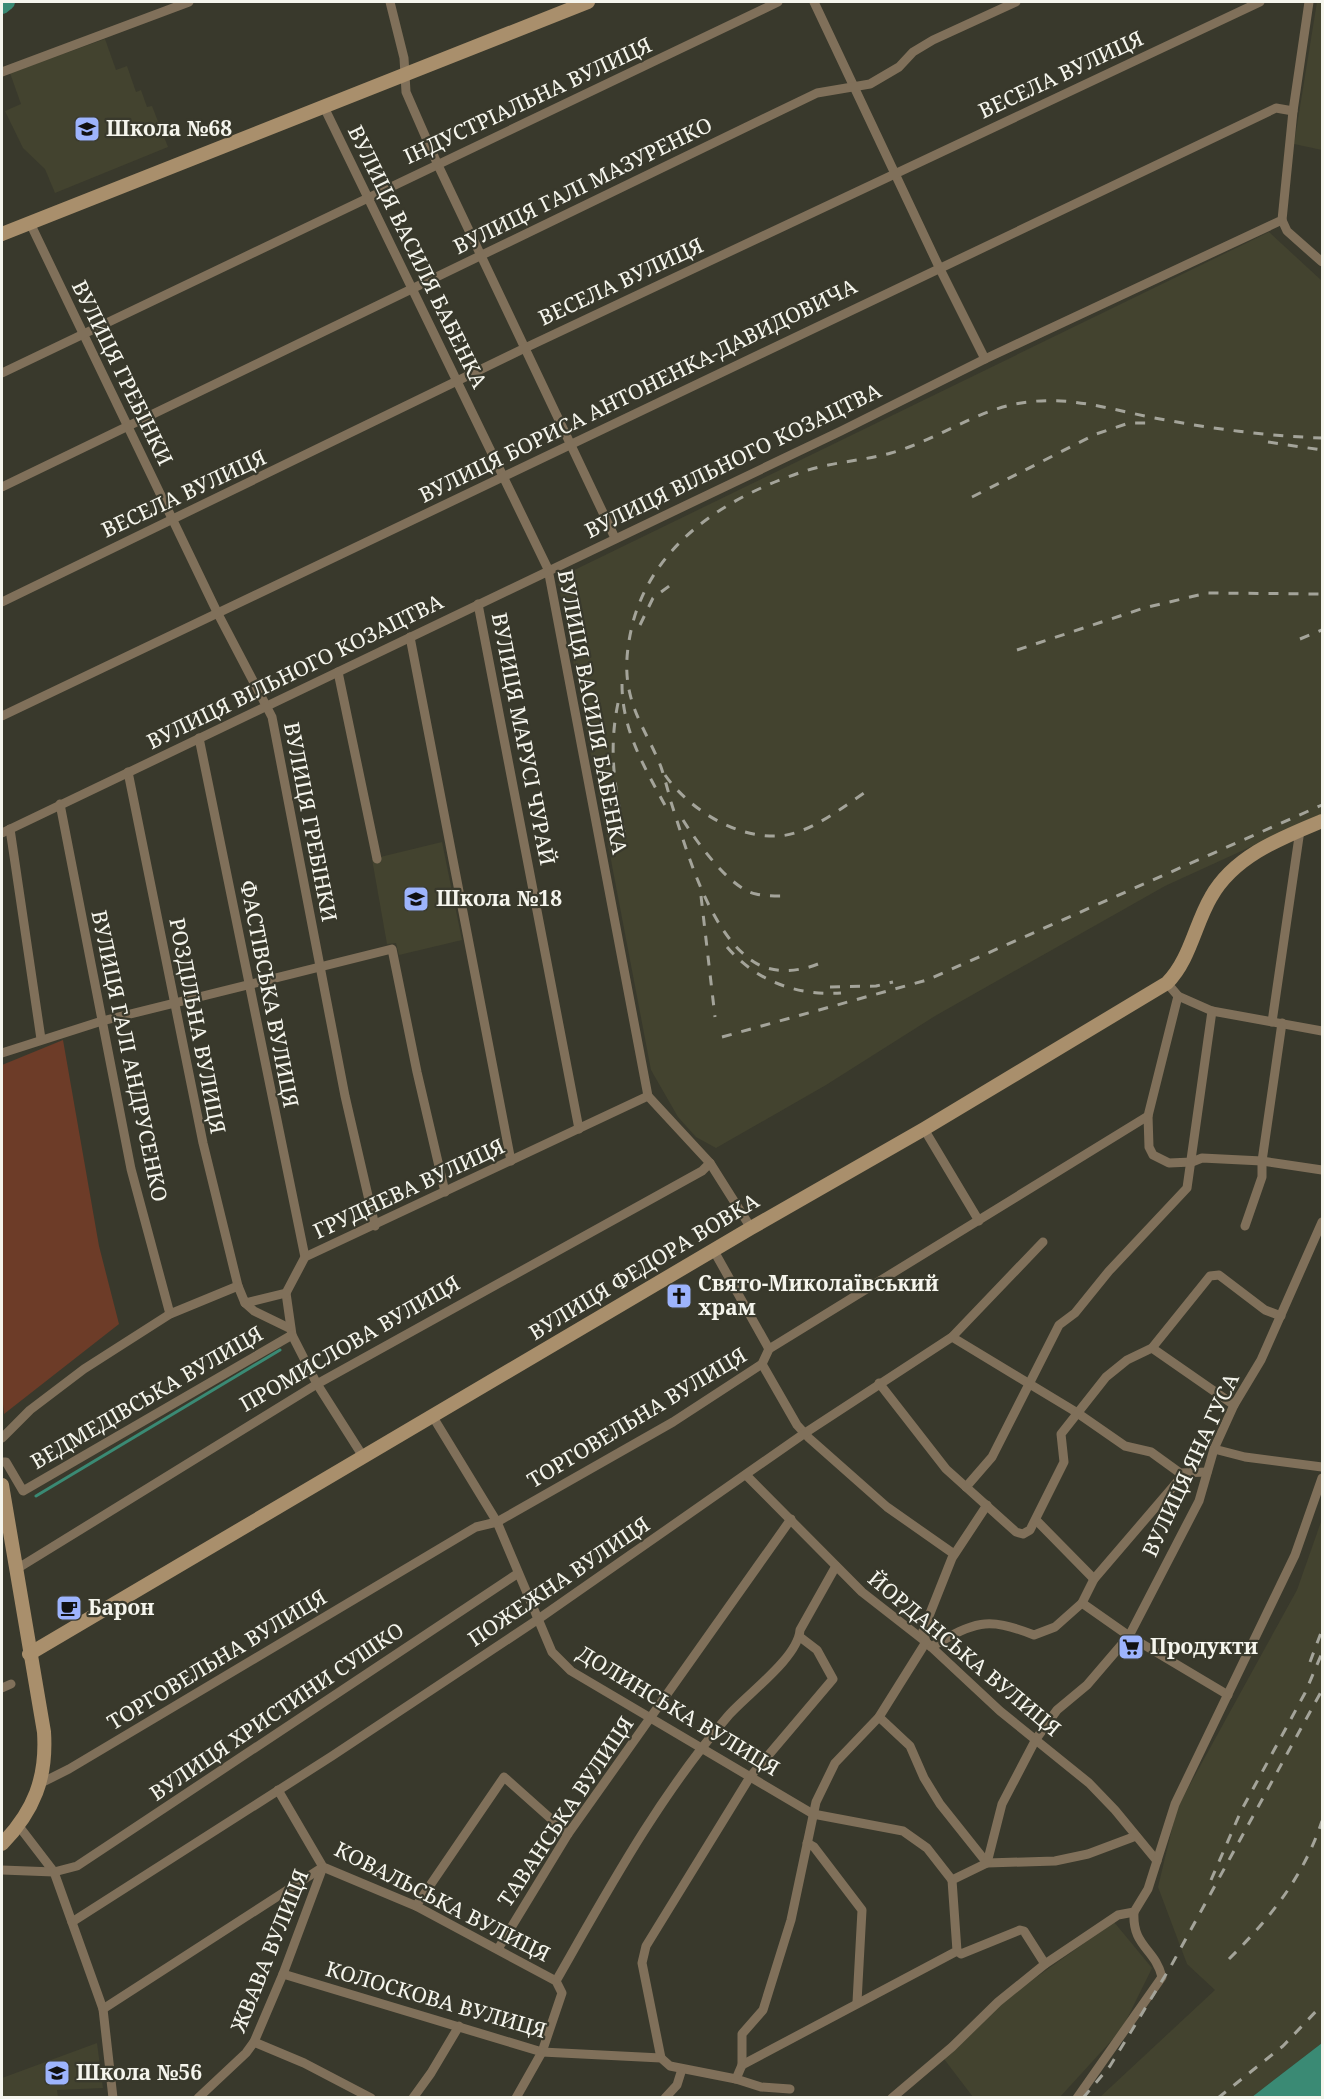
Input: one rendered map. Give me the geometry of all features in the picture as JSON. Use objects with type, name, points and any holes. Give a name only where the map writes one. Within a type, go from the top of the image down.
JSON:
[{"type":"street","points":[[2,72],[189,2]]},
{"type":"street","points":[[390,2],[406,73],[406,92],[480,255],[615,538]]},
{"type":"street","points":[[2,234],[588,2]]},
{"type":"street","name":"ІНДУСТРІАЛЬНА ВУЛИЦЯ","points":[[2,373],[437,163],[778,2]]},
{"type":"street","points":[[814,2],[985,359]]},
{"type":"street","name":"ВУЛИЦЯ ГАЛІ МАЗУРЕНКО","points":[[2,487],[817,93],[870,84],[879,80],[933,39],[1016,2]]},
{"type":"street","name":"ВЕСЕЛА ВУЛИЦЯ","points":[[2,602],[525,348],[1260,2]]},
{"type":"street","points":[[1309,2],[1293,111],[1282,220],[1287,231],[1323,262]]},
{"type":"street","name":"ВУЛИЦЯ ВАСИЛЯ БАБЕНКА","points":[[323,105],[548,569],[648,1096]]},
{"type":"street","name":"ВУЛИЦЯ БОРИСА АНТОНЕНКА-ДАВИДОВИЧА","points":[[2,716],[502,475],[1276,108],[1293,111]]},
{"type":"street","name":"ВУЛИЦЯ ВІЛЬНОГО КОЗАЦТВА","points":[[6,831],[985,359],[1282,220]]},
{"type":"street","name":"ВУЛИЦЯ ГРЕБІНКИ","points":[[30,223],[217,612],[272,717],[345,1096],[375,1226]]},
{"type":"street","name":"ВУЛИЦЯ МАРУСІ ЧУРАЙ","points":[[478,604],[579,1129]]},
{"type":"street","points":[[410,637],[467,923],[511,1161]]},
{"type":"street","points":[[338,672],[377,859]]},
{"type":"street","name":"ФАСТІВСЬКА ВУЛИЦЯ","points":[[199,738],[305,1257]]},
{"type":"street","name":"РОЗДІЛЬНА ВУЛИЦЯ","points":[[128,772],[203,1143],[238,1286]]},
{"type":"street","name":"ВУЛИЦЯ ГАЛІ АНДРУСЕНКО","points":[[60,804],[131,1169],[170,1314]]},
{"type":"street","points":[[1245,1226],[1262,1177],[1277,1022],[1300,830],[1323,821]]},
{"type":"street","name":"ВУЛИЦЯ ФЕДОРА ВОВКА","points":[[29,1654],[751,1228],[924,1130],[1167,983],[1179,967],[1211,896],[1232,871],[1257,851],[1300,830]]},
{"type":"street","points":[[6,831],[41,1039]]},
{"type":"street","points":[[2,1053],[102,1021],[392,949],[417,1072],[446,1192]]},
{"type":"street","points":[[1167,983],[1178,996],[1212,1011],[1323,1031]]},
{"type":"street","points":[[1178,996],[1148,1116],[1146,1139],[1153,1155],[1168,1163],[1192,1162],[1202,1158],[1262,1161],[1323,1170]]},
{"type":"street","points":[[966,1487],[992,1457],[1059,1325],[1075,1313],[1109,1271],[1187,1188],[1212,1011]]},
{"type":"street","points":[[648,1096],[710,1163],[751,1228]]},
{"type":"street","name":"ГРУДНЕВА ВУЛИЦЯ","points":[[286,1293],[305,1257],[648,1096]]},
{"type":"street","name":"ТОРГОВЕЛЬНА ВУЛИЦЯ","points":[[41,1783],[69,1769],[476,1527],[497,1522],[673,1422],[762,1364],[769,1350],[1148,1116]]},
{"type":"street","points":[[924,1130],[979,1221]]},
{"type":"street","name":"ПРОМИСЛОВА ВУЛИЦЯ","points":[[15,1570],[317,1384],[702,1171],[710,1163]]},
{"type":"street","name":"ВУЛИЦЯ ЯНА ГУСА","points":[[987,1863],[1002,1804],[1036,1739],[1057,1710],[1087,1685],[1129,1636],[1198,1501],[1214,1449],[1234,1405],[1261,1360],[1323,1222]]},
{"type":"street","name":"ПОЖЕЖНА ВУЛИЦЯ","points":[[72,1922],[537,1620],[879,1383],[952,1338],[1043,1242]]},
{"type":"street","points":[[714,1251],[769,1350]]},
{"type":"street","points":[[879,1383],[946,1469],[1019,1533],[1030,1530],[1064,1462],[1061,1434],[1076,1412],[1106,1377],[1127,1360],[1152,1348],[1213,1275],[1221,1277],[1265,1310],[1281,1316]]},
{"type":"street","points":[[2,1438],[30,1410],[84,1369],[170,1314],[238,1286],[245,1302],[254,1311],[290,1331]]},
{"type":"street","points":[[245,1302],[286,1293],[291,1316],[290,1331],[317,1384],[364,1458]]},
{"type":"street","name":"ВЕДМЕДІВСЬКА ВУЛИЦЯ","points":[[2,1462],[6,1462],[23,1491],[290,1331]]},
{"type":"street","points":[[952,1338],[1076,1412],[1125,1446],[1151,1452],[1184,1474],[1207,1472]]},
{"type":"street","points":[[1152,1348],[1234,1405]]},
{"type":"street","points":[[762,1364],[797,1425],[805,1434],[887,1507],[954,1554]]},
{"type":"street","name":"ДОЛИНСЬКА ВУЛИЦЯ","points":[[433,1417],[497,1522],[517,1574],[552,1652],[571,1671],[813,1814],[903,1831],[927,1848],[952,1880]]},
{"type":"street","points":[[1214,1449],[1245,1457],[1323,1467]]},
{"type":"street","points":[[736,2079],[742,2065],[742,2034],[763,2010],[791,1920],[813,1814],[835,1763],[879,1718],[928,1645],[965,1628],[986,1624],[1003,1623],[1034,1635],[1055,1627],[1082,1603],[1094,1579],[1184,1474]]},
{"type":"street","name":"ЙОРДАНСЬКА ВУЛИЦЯ","points":[[746,1475],[862,1592],[928,1645],[1000,1711],[1089,1783],[1157,1861]]},
{"type":"street","points":[[1077,2097],[1161,1977],[1159,1966],[1134,1935],[1134,1912],[1149,1889],[1175,1804],[1295,1556],[1323,1478]]},
{"type":"street","points":[[2,1485],[44,1732],[46,1758],[41,1783],[18,1825],[2,1844]]},
{"type":"street","points":[[928,1645],[923,1631],[954,1554],[987,1505]]},
{"type":"street","name":"ТАВАНСЬКА ВУЛИЦЯ","points":[[498,1949],[568,1834],[791,1519]]},
{"type":"street","points":[[1036,1520],[1094,1579]]},
{"type":"street","points":[[516,2097],[542,2052],[562,1993],[556,1981],[625,1862],[700,1748],[737,1705],[784,1660],[800,1637],[800,1630],[837,1566]]},
{"type":"street","name":"ВУЛИЦЯ ХРИСТИНИ СУШКО","points":[[2,1869],[14,1872],[54,1872],[77,1866],[517,1574]]},
{"type":"street","points":[[1082,1603],[1129,1636],[1228,1695]]},
{"type":"street","points":[[661,2058],[642,1963],[646,1946],[750,1777],[833,1678],[818,1650],[800,1637]]},
{"type":"street","points":[[879,1718],[910,1746],[924,1778],[940,1804],[987,1863]]},
{"type":"street","points":[[416,1906],[504,1777],[568,1834]]},
{"type":"street","name":"КОВАЛЬСЬКА ВУЛИЦЯ","points":[[278,1790],[323,1867],[416,1906],[556,1981]]},
{"type":"street","points":[[18,1825],[54,1872],[103,2009],[113,2097]]},
{"type":"street","points":[[957,1951],[952,1880],[987,1863],[1055,1860],[1088,1854],[1136,1836]]},
{"type":"street","points":[[807,1843],[814,1847],[862,1910],[857,2002]]},
{"type":"street","points":[[103,2009],[323,1867]]},
{"type":"street","name":"ЖВАВА ВУЛИЦЯ","points":[[198,2097],[246,2053],[254,2042],[283,1974],[323,1867]]},
{"type":"street","points":[[892,2097],[952,2047],[998,2002],[1045,1964],[1118,1915],[1134,1912]]},
{"type":"street","points":[[957,1951],[962,1954],[1020,1930],[1024,1931],[1045,1964]]},
{"type":"street","points":[[742,2065],[957,1951]]},
{"type":"street","name":"КОЛОСКОВА ВУЛИЦЯ","points":[[283,1974],[542,2052],[661,2058],[670,2066],[682,2069],[736,2079],[761,2087],[790,2089]]},
{"type":"street","points":[[413,2097],[431,2073],[459,2026]]},
{"type":"street","points":[[254,2042],[304,2063],[371,2097]]},
{"type":"street","points":[[665,2097],[677,2085],[682,2069]]},
{"type":"shaded area","points":[[1317,2],[1322,2],[1322,150],[1294,144]]},
{"type":"shaded area","name":"Школа №68","points":[[105,39],[116,70],[127,66],[136,92],[141,90],[147,107],[152,106],[168,147],[55,193],[45,169],[23,148],[5,111],[21,104],[10,73]]},
{"type":"shaded area","points":[[1269,232],[1322,281],[1322,814],[1165,886],[935,1016],[826,1085],[716,1148],[696,1137],[678,1117],[651,1070],[558,582],[560,577]]},
{"type":"shaded area","name":"Школа №18","points":[[442,842],[462,940],[399,955],[396,943],[387,944],[372,859]]},
{"type":"shaded area","points":[[63,1040],[99,1246],[119,1324],[4,1414],[2,1395],[2,1065]]},
{"type":"shaded area","points":[[1322,1519],[1322,2043],[1252,2097],[1099,2098],[1215,1990],[1187,1964],[1158,1887],[1177,1808],[1297,1590]]},
{"type":"shaded area","points":[[1114,1922],[1152,1968],[1122,2029],[1060,2097],[973,2097],[944,2059],[1006,1999]]},
{"type":"shaded area","name":"Школа №56","points":[[97,2043],[103,2088],[57,2090],[58,2097],[2,2097],[2,2078]]},
{"type":"water","points":[[1322,2043],[1322,2097],[1252,2097]]},
{"type":"waterway","points":[[2,6],[7,2]]},
{"type":"waterway","points":[[36,1496],[280,1350]]},
{"type":"railway","points":[[818,964],[802,969],[769,969],[754,962],[738,949],[724,932],[712,912],[692,867],[661,767],[633,704],[628,685],[627,667],[633,622],[658,568],[676,546],[721,509],[774,482],[813,469],[891,453],[1010,405],[1061,401],[1220,429],[1322,438]]},
{"type":"railway","points":[[972,497],[1096,434],[1129,423],[1150,423]]},
{"type":"railway","points":[[1268,442],[1322,450]]},
{"type":"railway","points":[[640,625],[653,598],[676,581]]},
{"type":"railway","points":[[1017,650],[1144,608],[1207,593],[1322,594]]},
{"type":"railway","points":[[1300,639],[1322,630]]},
{"type":"railway","points":[[622,684],[630,733],[643,764],[667,809]]},
{"type":"railway","points":[[618,703],[613,754],[618,803],[625,837]]},
{"type":"railway","points":[[665,775],[687,799],[714,819],[730,827],[762,835],[778,836],[813,826],[867,791]]},
{"type":"railway","points":[[722,1037],[927,980],[1322,805]]},
{"type":"railway","points":[[683,820],[696,840],[735,883],[756,894],[784,896]]},
{"type":"railway","points":[[701,896],[715,1017]]},
{"type":"railway","points":[[727,947],[751,969],[778,984],[809,992],[841,993]]},
{"type":"railway","points":[[830,987],[876,986],[893,982]]},
{"type":"railway","points":[[1310,1662],[1322,1630]]},
{"type":"railway","points":[[1211,1880],[1241,1811],[1305,1693],[1322,1653]]},
{"type":"railway","points":[[1083,2098],[1110,2066],[1171,1966],[1322,1690]]},
{"type":"railway","points":[[1229,1959],[1284,1896],[1305,1861],[1322,1821]]},
{"type":"railway","points":[[1218,2098],[1283,2046],[1322,2005]]},
{"type":"place","name":"Школа №68","points":[[87,129]]},
{"type":"place","name":"Школа №18","points":[[416,899]]},
{"type":"place","name":"Свято-Миколаївський храм","points":[[679,1296]]},
{"type":"place","name":"Барон","points":[[69,1608]]},
{"type":"place","name":"Продукти","points":[[1131,1647]]},
{"type":"place","name":"Школа №56","points":[[57,2073]]}]
